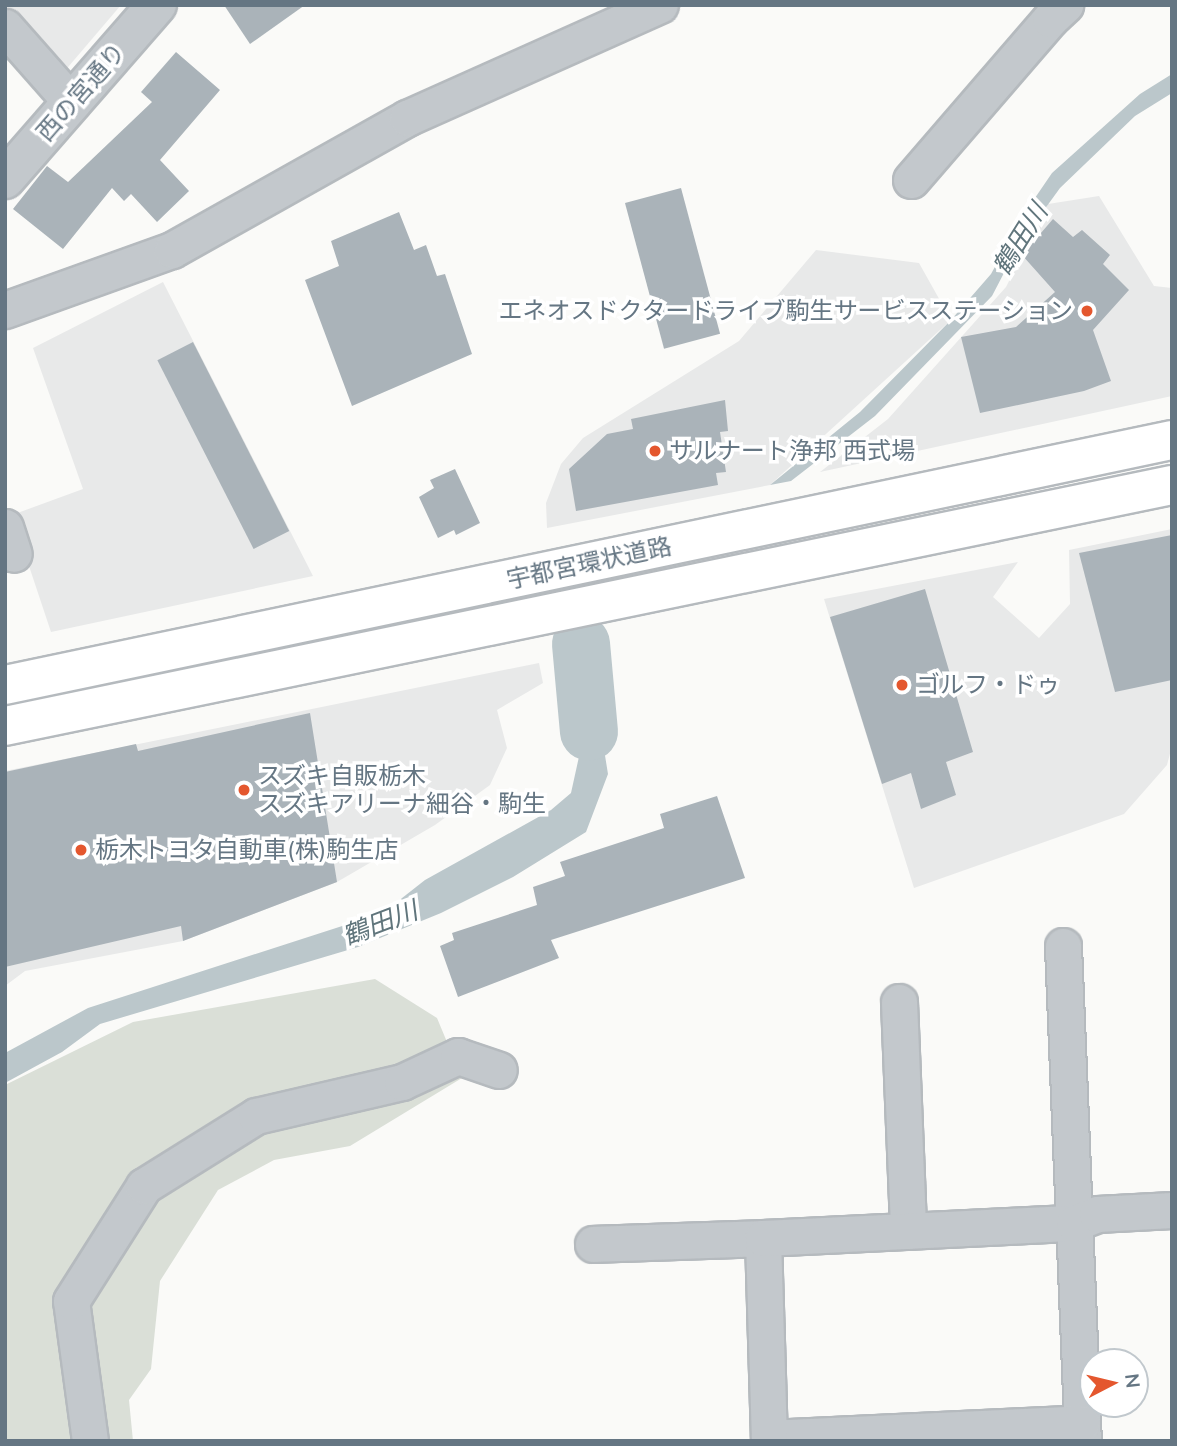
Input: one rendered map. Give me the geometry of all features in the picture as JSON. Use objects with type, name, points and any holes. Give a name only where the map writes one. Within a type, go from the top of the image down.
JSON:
[{"type":"main road","name":"宇都宮環状道路","points":[[5,685],[1172,440]]},
{"type":"main road","name":"宇都宮環状道路","points":[[5,726],[1172,485]]},
{"type":"street","name":"西の宮通り","points":[[5,179],[157,5]]},
{"type":"street","points":[[911,180],[1065,5]]},
{"type":"street","points":[[5,310],[172,250],[407,118],[640,9]]},
{"type":"street","points":[[5,27],[72,103]]},
{"type":"street","points":[[763,1238],[769,1440],[1082,1432],[1063,947]]},
{"type":"street","points":[[899,1002],[908,1231]]},
{"type":"street","points":[[89,1441],[71,1301],[144,1186],[256,1116],[402,1082],[458,1056],[499,1070]]},
{"type":"street","points":[[593,1244],[1074,1223],[1097,1214],[1172,1210]]},
{"type":"shaded area","points":[[5,5],[121,5],[63,73]]},
{"type":"shaded area","points":[[1099,196],[1154,286],[1172,288],[1172,396],[820,472],[888,419],[1006,287],[1048,204]]},
{"type":"shaded area","name":"サルナート浄邦 西式場","points":[[816,250],[919,263],[951,320],[770,485],[547,528],[546,503],[561,464],[583,438],[739,341]]},
{"type":"shaded area","points":[[163,282],[313,576],[51,632],[12,515],[83,489],[33,348]]},
{"type":"shaded area","points":[[1172,529],[1172,746],[1167,765],[1124,814],[914,888],[824,599],[1018,562],[993,597],[1039,638],[1070,604],[1069,550]]},
{"type":"shaded area","points":[[539,663],[543,683],[497,710],[507,748],[490,785],[435,825],[337,882],[183,941],[25,971],[5,986],[5,771]]},
{"type":"shaded area","points":[[375,979],[437,1018],[462,1078],[350,1146],[274,1160],[218,1190],[160,1281],[151,1369],[129,1400],[133,1441],[5,1441],[5,1085],[133,1022]]},
{"type":"water","points":[[1172,74],[1172,93],[1135,116],[1060,188],[1018,246],[992,296],[875,416],[791,481],[770,485],[860,412],[951,320],[991,274],[1024,214],[1052,173],[1140,94]]},
{"type":"water","points":[[602,646],[596,700],[608,774],[586,832],[513,877],[441,913],[358,947],[100,1024],[62,1052],[5,1083],[5,1053],[88,1008],[367,918],[397,902],[425,880],[551,810],[571,793],[580,752],[571,655]]},
{"type":"building","points":[[224,5],[305,5],[250,44]]},
{"type":"building","points":[[176,52],[220,90],[160,160],[189,191],[157,222],[131,194],[124,201],[112,188],[63,249],[13,209],[47,166],[68,182],[152,102],[141,92]]},
{"type":"building","points":[[681,188],[720,334],[664,349],[625,203]]},
{"type":"building","points":[[399,212],[414,250],[426,245],[437,276],[445,274],[472,354],[352,406],[305,280],[339,266],[331,241]]},
{"type":"building","points":[[1053,219],[1073,237],[1082,230],[1110,255],[1103,264],[1129,290],[1093,330],[1111,381],[1084,391],[980,413],[961,337],[1016,327],[1055,292],[1022,255]]},
{"type":"building","points":[[193,342],[289,531],[254,549],[157,360]]},
{"type":"building","name":"サルナート浄邦 西式場","points":[[725,400],[728,431],[720,432],[726,472],[716,473],[718,485],[576,511],[569,469],[607,434],[633,429],[631,419]]},
{"type":"building","points":[[455,469],[480,523],[456,535],[454,530],[438,538],[419,497],[434,488],[430,480]]},
{"type":"building","points":[[1172,535],[1172,680],[1115,692],[1079,553]]},
{"type":"building","name":"ゴルフ・ドゥ","points":[[925,589],[973,752],[946,762],[956,795],[921,809],[911,773],[882,784],[830,617]]},
{"type":"building","points":[[310,713],[337,882],[183,941],[181,926],[5,967],[5,772],[136,744],[138,751]]},
{"type":"building","points":[[717,796],[745,878],[551,940],[559,958],[458,997],[440,946],[454,940],[452,933],[537,905],[533,887],[565,876],[560,862],[664,828],[660,814]]},
{"type":"waterway","name":"鶴田川","points":[[581,644],[589,732]]},
{"type":"place","name":"エネオスドクタードライブ駒生サービスステーション","points":[[1087,311]]},
{"type":"place","name":"サルナート浄邦 西式場","points":[[655,451]]},
{"type":"place","name":"ゴルフ・ドゥ","points":[[902,685]]},
{"type":"place","name":"スズキ自販栃木 スズキアリーナ細谷・駒生","points":[[244,790]]},
{"type":"place","name":"栃木トヨタ自動車(株)駒生店","points":[[81,850]]}]
